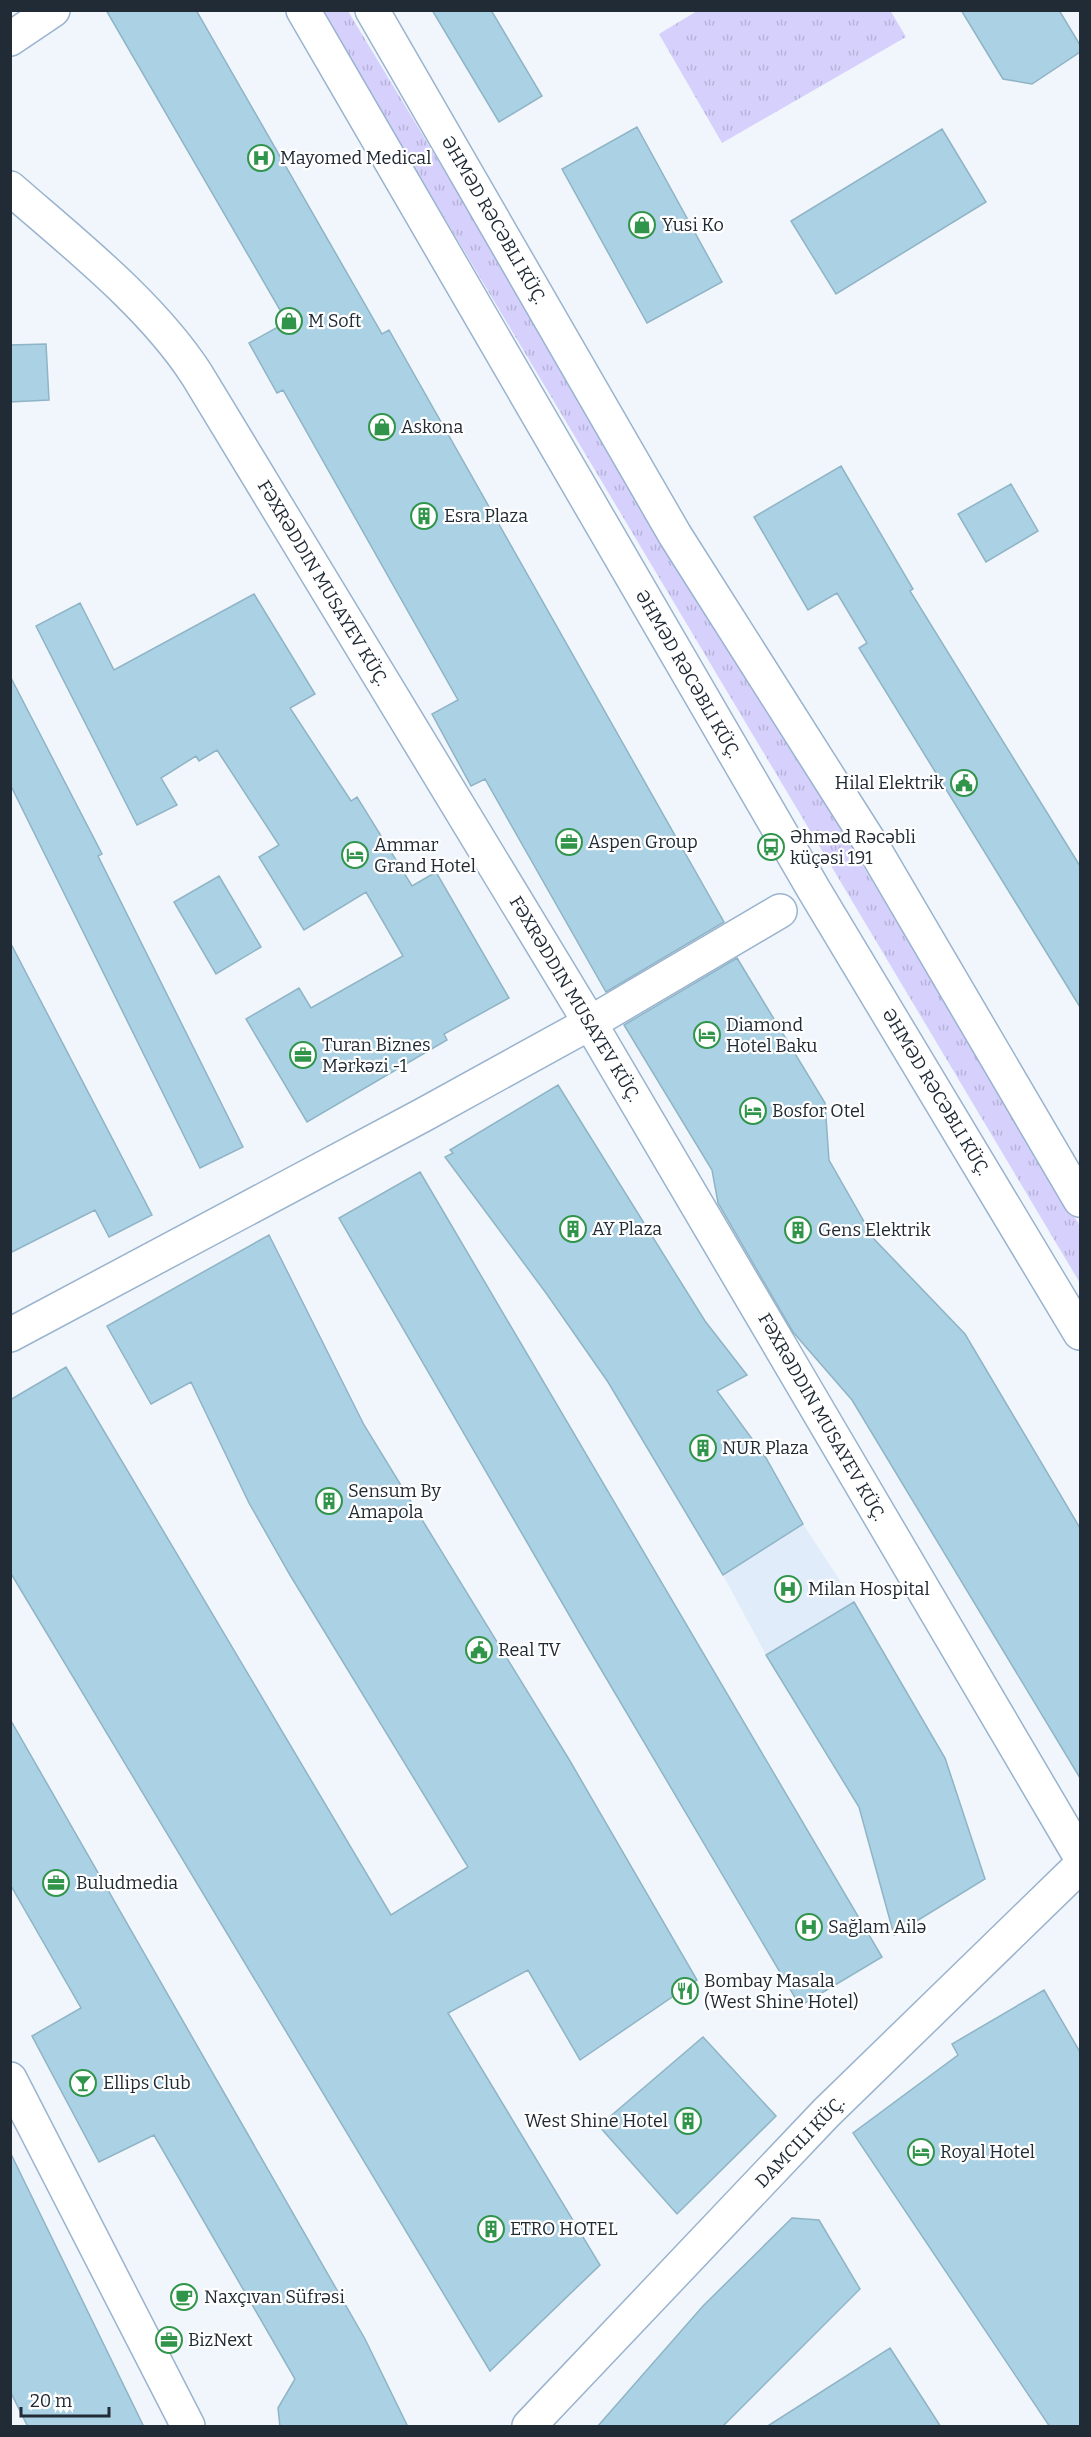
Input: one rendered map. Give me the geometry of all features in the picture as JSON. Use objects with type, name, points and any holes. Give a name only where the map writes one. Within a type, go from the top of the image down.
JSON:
[{"type":"street","points":[[10,39],[52,10]]},
{"type":"street","name":"ƏHMƏD RƏCƏBLI KÜÇ.","points":[[303,10],[814,890],[1080,1333]]},
{"type":"street","name":"ƏHMƏD RƏCƏBLI KÜÇ.","points":[[372,10],[675,535],[876,852],[1080,1200]]},
{"type":"street","name":"FƏXRƏDDIN MUSAYEV KÜÇ.","points":[[10,188],[86,254],[177,344],[590,1023],[1080,1856]]},
{"type":"street","points":[[10,1335],[312,1176],[590,1023],[780,911]]},
{"type":"street","points":[[529,2427],[826,2113],[1080,1866]]},
{"type":"street","points":[[10,2079],[188,2427]]},
{"type":"shaded area","name":"Milan Hospital","points":[[803,1524],[854,1602],[766,1655],[723,1575]]},
{"type":"green space","points":[[890,10],[906,37],[722,143],[659,34],[697,11]]},
{"type":"green space","points":[[321,11],[348,11],[1080,1226],[1080,1283]]},
{"type":"building","points":[[106,10],[196,10],[382,334],[389,330],[724,922],[606,992],[485,779],[471,786],[432,714],[458,700],[283,390],[277,393],[249,343],[287,322]]},
{"type":"building","points":[[432,10],[491,10],[542,96],[499,122]]},
{"type":"building","points":[[961,10],[1059,10],[1080,45],[1080,52],[1032,84],[1003,79]]},
{"type":"building","name":"Yusi Ko","points":[[637,127],[722,282],[647,323],[562,169]]},
{"type":"building","points":[[942,129],[986,202],[836,294],[791,221]]},
{"type":"building","points":[[46,344],[49,400],[10,402],[10,345]]},
{"type":"building","points":[[841,466],[913,589],[910,591],[1080,866],[1080,1007],[859,648],[867,643],[837,593],[808,610],[754,517]]},
{"type":"building","points":[[1011,484],[1038,531],[986,562],[958,514]]},
{"type":"building","points":[[254,594],[315,694],[290,708],[351,801],[357,797],[412,886],[436,872],[509,998],[444,1034],[447,1040],[307,1122],[246,1019],[299,988],[311,1008],[403,956],[366,892],[304,930],[259,857],[279,845],[217,750],[199,761],[196,756],[161,778],[177,805],[137,825],[36,626],[80,603],[114,670]]},
{"type":"building","points":[[10,676],[102,854],[98,856],[243,1147],[200,1168],[10,784]]},
{"type":"building","points":[[219,876],[261,947],[216,974],[174,902]]},
{"type":"building","points":[[10,942],[152,1215],[109,1237],[95,1210],[10,1253]]},
{"type":"building","points":[[737,958],[825,1103],[829,1160],[874,1239],[965,1334],[1080,1528],[1080,1778],[852,1400],[793,1332],[718,1203],[712,1170],[624,1025]]},
{"type":"building","points":[[558,1085],[705,1321],[747,1375],[717,1391],[766,1458],[803,1524],[723,1575],[608,1382],[546,1293],[445,1157],[453,1153],[450,1150]]},
{"type":"building","points":[[420,1172],[882,1957],[800,2006],[586,1644],[339,1218]]},
{"type":"building","points":[[269,1235],[364,1425],[570,1761],[697,1980],[580,2060],[528,1970],[448,2013],[600,2265],[490,2371],[10,1572],[10,1400],[66,1367],[391,1915],[468,1867],[290,1575],[249,1503],[191,1382],[151,1404],[107,1326]]},
{"type":"building","points":[[854,1602],[945,1758],[985,1879],[894,1935],[859,1807],[766,1655]]},
{"type":"building","points":[[10,1719],[365,2339],[408,2427],[280,2427],[278,2408],[295,2379],[154,2135],[99,2162],[32,2036],[81,2008],[10,1884]]},
{"type":"building","points":[[1044,1990],[1080,2052],[1080,2427],[1050,2427],[853,2133],[958,2055],[952,2044]]},
{"type":"building","name":"West Shine Hotel","points":[[703,2037],[776,2116],[677,2214],[599,2126]]},
{"type":"building","points":[[10,2152],[144,2427],[28,2427],[10,2391]]},
{"type":"building","points":[[792,2218],[819,2220],[860,2289],[722,2427],[597,2427],[703,2306]]},
{"type":"building","points":[[890,2348],[941,2427],[766,2427]]},
{"type":"place","name":"Mayomed Medical","points":[[261,158]]},
{"type":"place","name":"Yusi Ko","points":[[642,225]]},
{"type":"place","name":"M Soft","points":[[289,321]]},
{"type":"place","name":"Askona","points":[[382,427]]},
{"type":"place","name":"Esra Plaza","points":[[424,516]]},
{"type":"place","name":"Hilal Elektrik","points":[[964,783]]},
{"type":"place","name":"Aspen Group","points":[[569,842]]},
{"type":"place","name":"Əhməd Rəcəbli küçəsi 191","points":[[771,847]]},
{"type":"place","name":"Ammar Grand Hotel","points":[[355,855]]},
{"type":"place","name":"Diamond Hotel Baku","points":[[707,1035]]},
{"type":"place","name":"Turan Biznes Mərkəzi -1","points":[[303,1055]]},
{"type":"place","name":"Bosfor Otel","points":[[753,1111]]},
{"type":"place","name":"AY Plaza","points":[[573,1229]]},
{"type":"place","name":"Gens Elektrik","points":[[798,1230]]},
{"type":"place","name":"NUR Plaza","points":[[703,1448]]},
{"type":"place","name":"Sensum By Amapola","points":[[329,1501]]},
{"type":"place","name":"Milan Hospital","points":[[788,1589]]},
{"type":"place","name":"Real TV","points":[[479,1650]]},
{"type":"place","name":"Buludmedia","points":[[56,1883]]},
{"type":"place","name":"Sağlam Ailə","points":[[809,1927]]},
{"type":"place","name":"Bombay Masala (West Shine Hotel)","points":[[685,1991]]},
{"type":"place","name":"Ellips Club","points":[[83,2083]]},
{"type":"place","name":"West Shine Hotel","points":[[688,2121]]},
{"type":"place","name":"Royal Hotel","points":[[921,2152]]},
{"type":"place","name":"ETRO HOTEL","points":[[491,2229]]},
{"type":"place","name":"Naxçıvan Süfrəsi","points":[[184,2297]]},
{"type":"place","name":"BizNext","points":[[169,2340]]}]
